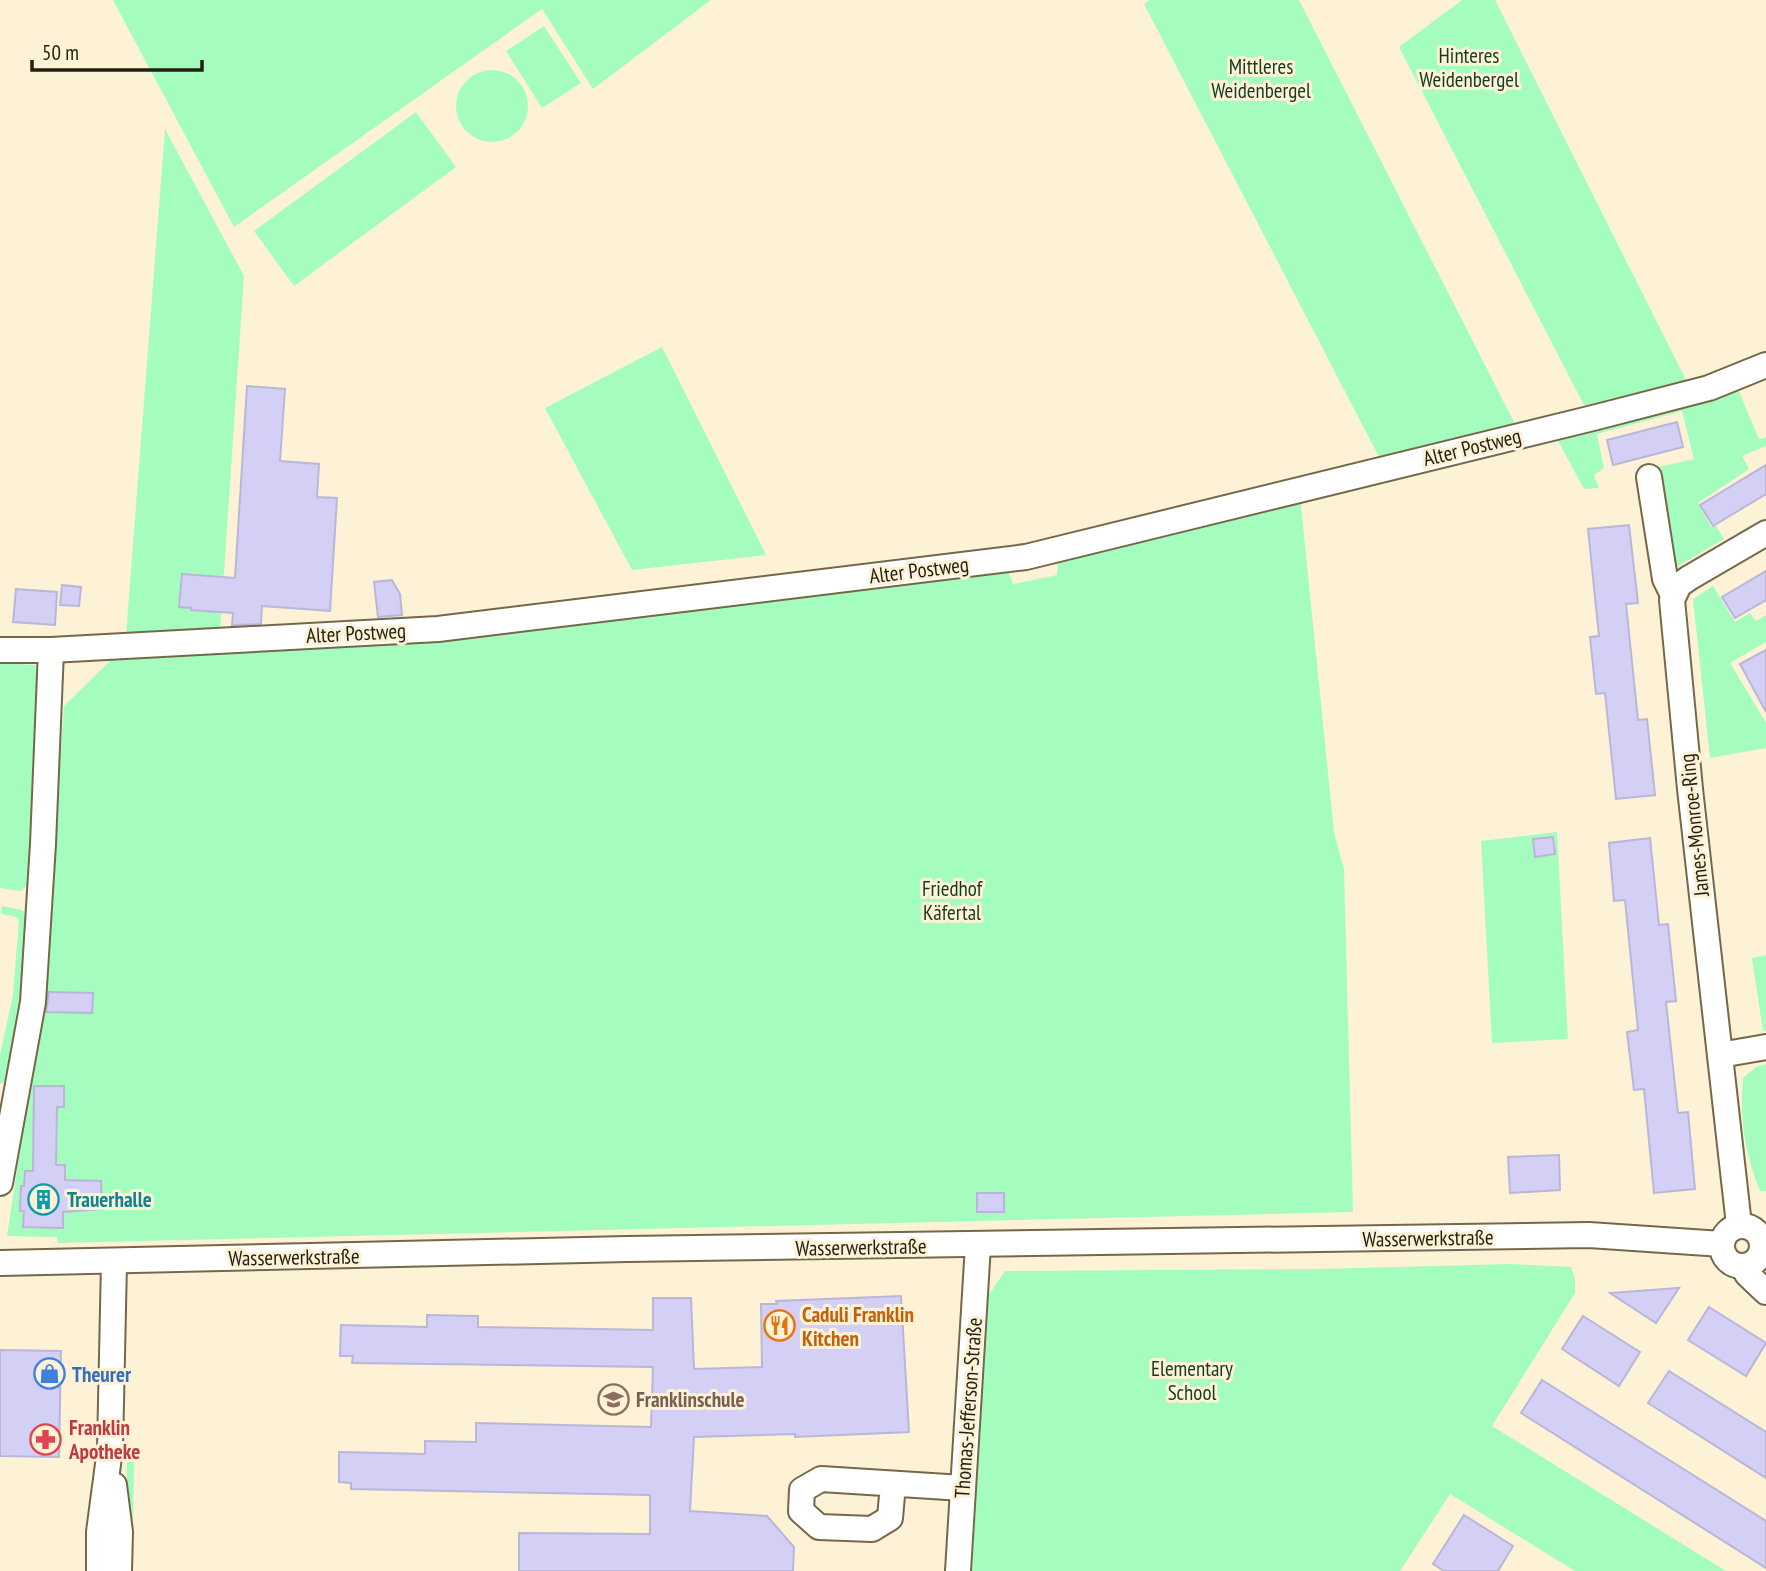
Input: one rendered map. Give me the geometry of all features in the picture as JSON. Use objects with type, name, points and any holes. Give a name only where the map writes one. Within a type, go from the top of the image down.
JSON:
[{"type":"street","name":"Alter Postweg","points":[[0,650],[51,650],[438,629],[1026,557],[1709,388],[1766,365]]},
{"type":"street","name":"James-Monroe-Ring","points":[[1649,477],[1665,579],[1673,595],[1690,789],[1739,1225]]},
{"type":"street","points":[[1673,595],[1679,585],[1689,578],[1766,533]]},
{"type":"street","points":[[0,1184],[33,1002],[51,650]]},
{"type":"street","points":[[1720,1055],[1766,1047]]},
{"type":"street","points":[[1739,1225],[1750,1227],[1759,1233],[1764,1244],[1758,1259],[1743,1266],[1730,1262],[1722,1244],[1727,1232],[1739,1225]]},
{"type":"street","name":"Wasserwerkstraße","points":[[0,1263],[627,1249],[1590,1235],[1722,1244]]},
{"type":"street","name":"Thomas-Jefferson-Straße","points":[[958,1571],[978,1245]]},
{"type":"street","points":[[114,1262],[110,1532],[119,1571]]},
{"type":"street","points":[[1743,1266],[1747,1275],[1766,1292]]},
{"type":"street","points":[[893,1484],[963,1488]]},
{"type":"street","points":[[99,1571],[110,1532]]},
{"type":"green space","points":[[113,0],[711,0],[593,89],[542,9],[234,227]]},
{"type":"green space","name":"Mittleres Weidenbergel","points":[[1150,0],[1299,0],[1515,424],[1379,457],[1144,4]]},
{"type":"green space","name":"Hinteres Weidenbergel","points":[[1462,0],[1495,0],[1686,380],[1585,407],[1399,47]]},
{"type":"green space","points":[[544,26],[581,83],[542,108],[506,51]]},
{"type":"green space","points":[[492,70],[512,76],[522,86],[528,106],[522,126],[512,136],[492,142],[472,136],[462,126],[456,106],[462,86],[472,76]]},
{"type":"green space","points":[[416,112],[456,167],[294,286],[254,231]]},
{"type":"green space","points":[[165,129],[244,276],[220,632],[126,635]]},
{"type":"green space","points":[[662,347],[766,555],[632,570],[545,408]]},
{"type":"green space","points":[[1737,387],[1759,439],[1766,437],[1766,446],[1742,456],[1749,469],[1698,503],[1711,527],[1716,526],[1724,539],[1673,569],[1659,467],[1694,459],[1682,411],[1597,434],[1604,468],[1594,475],[1599,488],[1584,489],[1556,437]]},
{"type":"green space","name":"Friedhof Käfertal","points":[[1300,496],[1334,832],[1344,869],[1353,1212],[58,1243],[57,1237],[7,1236],[44,990],[64,706],[112,659],[1008,570],[1013,584],[1057,575],[1058,560]]},
{"type":"green space","points":[[1713,586],[1735,622],[1750,613],[1756,621],[1766,615],[1766,642],[1730,663],[1766,723],[1766,748],[1710,758],[1693,599]]},
{"type":"green space","points":[[0,663],[35,665],[41,674],[28,884],[21,891],[0,888]]},
{"type":"green space","points":[[1557,832],[1568,1039],[1492,1043],[1481,841]]},
{"type":"green space","points":[[2,906],[22,910],[27,915],[21,999],[7,1080],[0,1084],[0,1055],[13,995],[19,920],[1,914]]},
{"type":"green space","points":[[1766,955],[1766,1031],[1763,1031],[1752,958]]},
{"type":"green space","points":[[1766,1064],[1766,1191],[1760,1191],[1750,1164],[1744,1135],[1742,1092],[1743,1078],[1756,1067]]},
{"type":"green space","name":"Elementary School","points":[[1510,1264],[1571,1267],[1575,1279],[1575,1293],[1492,1426],[1726,1571],[1575,1571],[1450,1494],[1400,1571],[972,1571],[988,1296],[1005,1271],[1321,1269]]},
{"type":"green space","points":[[127,1462],[134,1462],[132,1571],[125,1571]]},
{"type":"building","points":[[247,386],[285,389],[280,461],[319,464],[317,497],[337,498],[330,611],[262,606],[261,624],[232,625],[233,613],[179,607],[182,574],[235,578]]},
{"type":"building","points":[[1677,422],[1683,447],[1613,465],[1607,440]]},
{"type":"building","points":[[1766,465],[1766,494],[1713,526],[1700,505]]},
{"type":"building","points":[[1629,525],[1638,603],[1626,604],[1638,720],[1647,719],[1655,795],[1616,799],[1605,693],[1596,694],[1590,637],[1599,636],[1588,529]]},
{"type":"building","points":[[1766,571],[1766,600],[1735,618],[1722,597]]},
{"type":"building","points":[[392,580],[400,594],[402,615],[378,617],[374,582]]},
{"type":"building","points":[[62,585],[81,587],[79,606],[60,605]]},
{"type":"building","points":[[16,589],[57,592],[55,625],[13,622]]},
{"type":"building","points":[[1766,650],[1766,712],[1740,664]]},
{"type":"building","points":[[1553,837],[1555,854],[1535,857],[1533,839]]},
{"type":"building","points":[[1650,838],[1659,925],[1668,924],[1676,1001],[1666,1002],[1678,1113],[1688,1112],[1695,1189],[1654,1193],[1644,1089],[1634,1090],[1627,1032],[1638,1030],[1625,900],[1614,901],[1609,843]]},
{"type":"building","points":[[49,992],[93,993],[92,1013],[46,1012]]},
{"type":"building","points":[[34,1086],[64,1086],[64,1107],[57,1107],[56,1165],[65,1165],[65,1180],[101,1181],[102,1209],[63,1212],[63,1228],[23,1227],[24,1211],[20,1211],[21,1186],[24,1186],[25,1171],[33,1171]]},
{"type":"building","points":[[1559,1155],[1560,1190],[1510,1193],[1508,1157]]},
{"type":"building","points":[[977,1193],[1004,1193],[1004,1212],[977,1212]]},
{"type":"building","points":[[1679,1288],[1656,1323],[1610,1293]]},
{"type":"building","points":[[901,1296],[909,1432],[795,1437],[795,1434],[694,1437],[690,1511],[767,1516],[794,1547],[793,1571],[519,1571],[519,1533],[650,1534],[650,1495],[351,1489],[351,1483],[339,1482],[339,1452],[425,1454],[425,1441],[476,1442],[476,1423],[651,1427],[653,1367],[352,1363],[353,1356],[340,1356],[341,1325],[427,1327],[427,1315],[478,1316],[478,1327],[653,1330],[653,1298],[691,1298],[694,1369],[762,1367],[761,1304],[777,1304],[776,1301]]},
{"type":"building","points":[[1709,1307],[1766,1343],[1746,1376],[1688,1340]]},
{"type":"building","points":[[1583,1316],[1640,1352],[1619,1386],[1562,1349]]},
{"type":"building","points":[[0,1350],[61,1351],[59,1457],[0,1456]]},
{"type":"building","points":[[1669,1371],[1766,1432],[1766,1478],[1648,1403]]},
{"type":"building","points":[[1542,1380],[1766,1521],[1766,1568],[1521,1413]]},
{"type":"building","points":[[1464,1515],[1513,1546],[1498,1571],[1444,1571],[1433,1564]]},
{"type":"place","name":"Trauerhalle","points":[[44,1199]]},
{"type":"place","name":"Caduli Franklin Kitchen","points":[[779,1326]]},
{"type":"place","name":"Theurer","points":[[49,1374]]},
{"type":"place","name":"Franklinschule","points":[[613,1399]]},
{"type":"place","name":"Franklin Apotheke","points":[[46,1439]]}]
